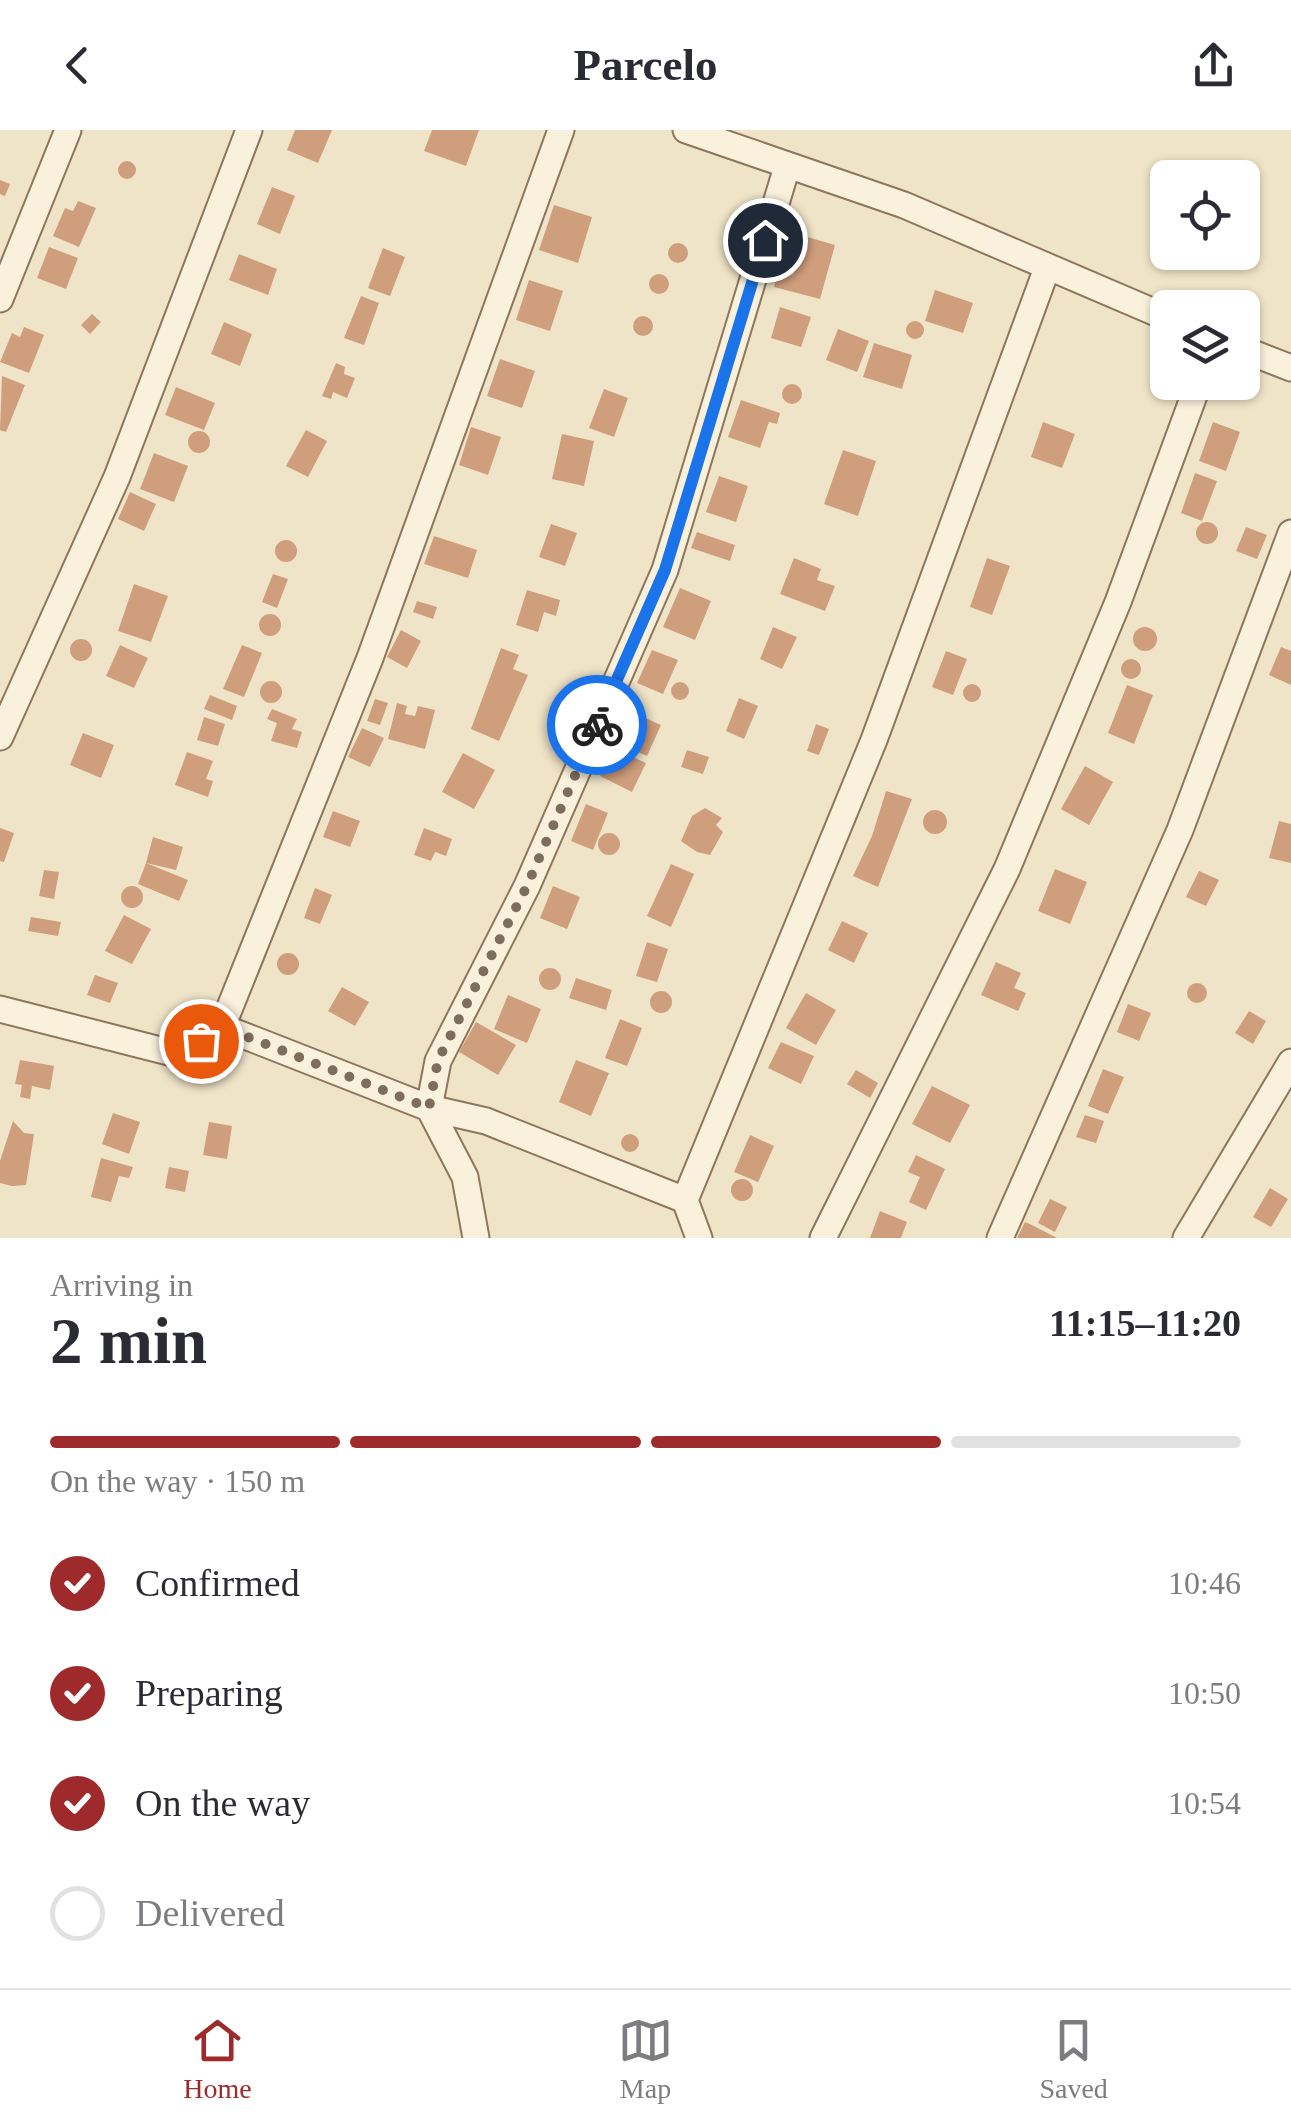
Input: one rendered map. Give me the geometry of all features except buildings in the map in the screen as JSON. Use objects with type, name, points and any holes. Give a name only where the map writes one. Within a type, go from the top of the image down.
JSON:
[{"type":"street","points":[[0,299],[68,130]]},
{"type":"street","points":[[0,737],[117,477],[249,130]]},
{"type":"street","points":[[0,1008],[180,1055],[222,1027],[370,658],[561,130]]},
{"type":"street","points":[[686,130],[904,205],[1150,311]]},
{"type":"street","points":[[476,1238],[466,1177],[429,1108],[438,1060],[527,886],[665,570],[787,167]]},
{"type":"street","points":[[700,1238],[685,1200],[874,740],[1047,268]]},
{"type":"street","points":[[1260,356],[1291,368]]},
{"type":"street","points":[[823,1238],[1007,868],[1118,602],[1191,400]]},
{"type":"street","points":[[1000,1238],[1180,830],[1291,533]]},
{"type":"street","points":[[222,1027],[429,1108],[486,1121],[685,1200]]},
{"type":"street","points":[[1186,1238],[1291,1062]]},
{"type":"way so far","points":[[201,1041],[222,1027],[429,1108],[438,1060],[527,886],[597,725]]},
{"type":"route","points":[[597,725],[665,570],[765,240]]}]
